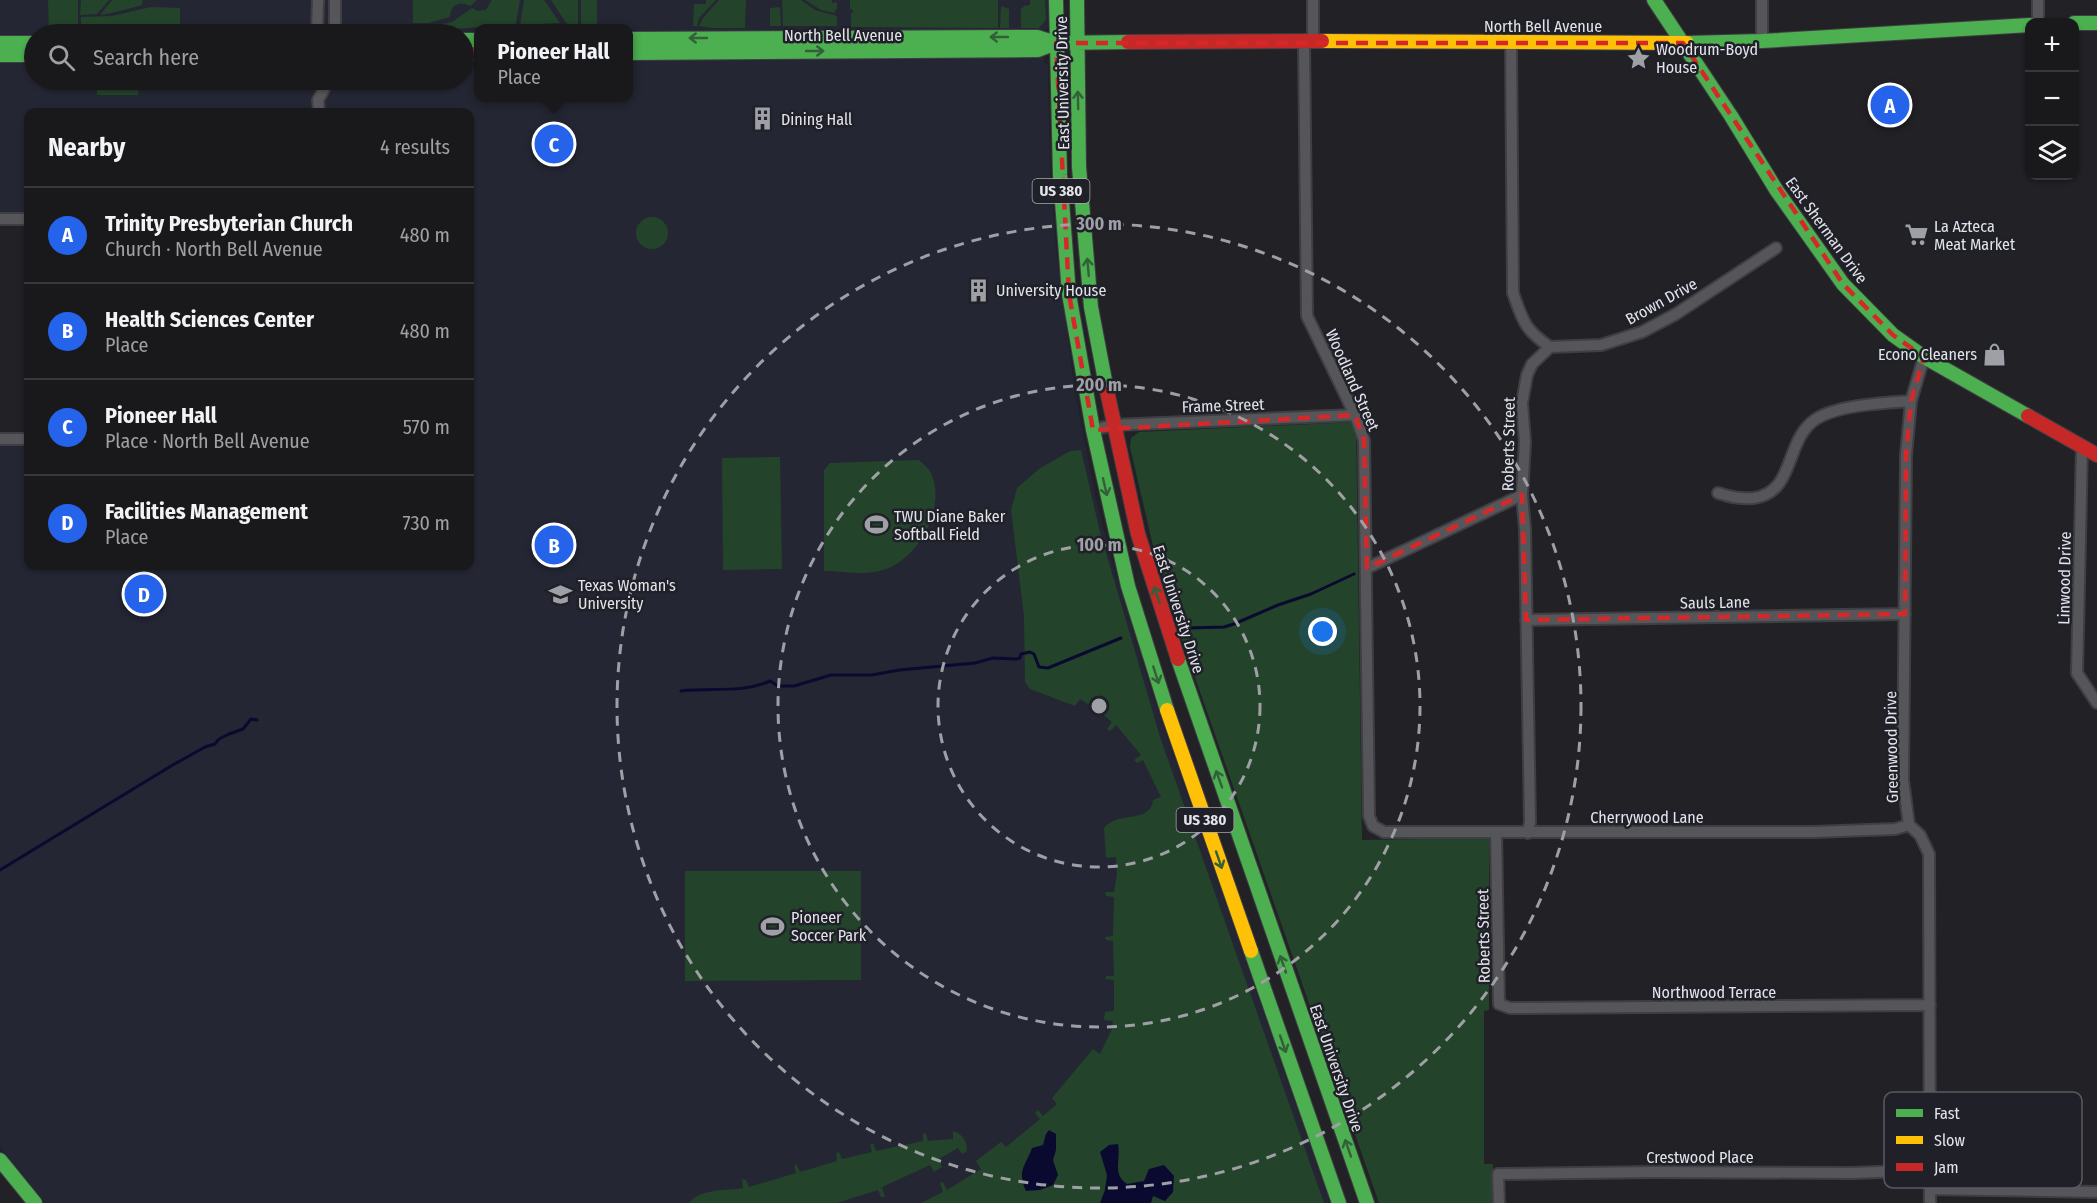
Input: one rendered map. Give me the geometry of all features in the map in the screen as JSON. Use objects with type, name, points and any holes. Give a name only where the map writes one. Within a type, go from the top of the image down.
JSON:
[{"type":"main road","name":"East University Drive","points":[[1056,0],[1060,175],[1069,294],[1093,430],[1128,586],[1182,756],[1339,1203]]},
{"type":"main road","name":"East University Drive","points":[[1077,0],[1079,167],[1091,307],[1113,425],[1138,534],[1189,694],[1367,1203]]},
{"type":"main road","name":"East Sherman Drive","points":[[1654,0],[1731,116],[1777,191],[1843,284],[1893,335],[1924,357],[2097,455]]},
{"type":"main road","points":[[2079,23],[2097,23]]},
{"type":"main road","name":"North Bell Avenue","points":[[633,39],[1037,37],[1056,43],[1309,41],[1683,43],[1762,41],[2025,25]]},
{"type":"main road","points":[[0,43],[24,43]]},
{"type":"main road","name":"North Bell Avenue","points":[[633,53],[1038,50],[1056,43]]},
{"type":"main road","points":[[0,55],[24,55]]},
{"type":"main road","points":[[0,1160],[34,1203]]},
{"type":"street","points":[[317,24],[318,0]]},
{"type":"street","points":[[335,0],[335,24]]},
{"type":"street","name":"Woodland Street","points":[[1313,0],[1309,41],[1307,316],[1355,415],[1364,440],[1369,816],[1373,826],[1384,832]]},
{"type":"street","points":[[1762,0],[1762,41]]},
{"type":"street","points":[[2038,0],[2038,18]]},
{"type":"street","points":[[1511,42],[1513,293],[1528,330],[1550,347]]},
{"type":"street","points":[[319,108],[321,90]]},
{"type":"street","points":[[0,219],[24,219]]},
{"type":"street","name":"Brown Drive","points":[[1550,347],[1601,345],[1642,332],[1676,314],[1776,248]]},
{"type":"street","name":"Roberts Street","points":[[1528,833],[1530,822],[1522,495],[1525,442],[1522,403],[1532,364],[1550,347]]},
{"type":"street","name":"Greenwood Drive","points":[[1924,357],[1911,401],[1906,455],[1903,780],[1909,825],[1920,835],[1929,854],[1929,1092]]},
{"type":"street","points":[[1718,493],[1738,500],[1773,492],[1780,483],[1805,428],[1817,418],[1855,406],[1911,401]]},
{"type":"street","name":"Frame Street","points":[[1093,430],[1113,425],[1355,415]]},
{"type":"street","points":[[0,439],[24,438]]},
{"type":"street","name":"Linwood Drive","points":[[2082,447],[2078,673],[2097,703]]},
{"type":"street","points":[[1366,568],[1522,495]]},
{"type":"street","name":"Sauls Lane","points":[[1526,620],[1905,614]]},
{"type":"street","name":"Cherrywood Lane","points":[[1384,832],[1813,832],[1895,829],[1909,825]]},
{"type":"street","name":"Roberts Street","points":[[1496,832],[1499,1004]]},
{"type":"street","name":"Northwood Terrace","points":[[1499,1004],[1510,1008],[1930,1005]]},
{"type":"street","name":"Crestwood Place","points":[[1499,1203],[1498,1174],[1884,1172]]},
{"type":"street","points":[[1930,1189],[2097,1192]]},
{"type":"street","name":"Greenwood Drive","points":[[1930,1189],[1930,1203]]},
{"type":"highlighted area","points":[[1056,43],[1683,43],[1843,284],[1893,335],[1924,357],[1911,401],[1906,455],[1905,614],[1526,620],[1522,495],[1367,568],[1364,440],[1355,415],[1093,430],[1069,294]]},
{"type":"shaded area","name":"Texas Woman's University","points":[[0,0],[1048,0],[1048,27],[1044,32],[1044,62],[1048,66],[1050,169],[1056,249],[1075,392],[1095,494],[1111,559],[1153,697],[1330,1203],[45,1203],[0,1147],[0,444],[24,444],[24,570],[474,570],[474,108],[24,108],[24,215],[0,215]]},
{"type":"shaded area","points":[[1049,1130],[1056,1134],[1056,1150],[1053,1160],[1058,1175],[1053,1185],[1040,1190],[1026,1191],[1022,1178],[1023,1169],[1032,1148],[1043,1145]]},
{"type":"shaded area","points":[[1118,1144],[1118,1171],[1122,1180],[1127,1184],[1144,1181],[1149,1169],[1164,1165],[1174,1176],[1173,1192],[1165,1201],[1153,1196],[1151,1203],[1100,1203],[1107,1175],[1100,1152],[1109,1145]]},
{"type":"green space","points":[[48,0],[78,0],[78,24],[49,24]]},
{"type":"green space","points":[[81,0],[109,0],[97,14],[80,15]]},
{"type":"green space","points":[[112,0],[143,0],[142,5],[100,15]]},
{"type":"green space","points":[[413,0],[477,0],[470,6],[456,5],[450,17],[428,23],[413,23]]},
{"type":"green space","points":[[492,0],[520,0],[516,24],[443,24],[452,22],[472,8],[478,11],[486,10]]},
{"type":"green space","points":[[524,0],[544,0],[560,23],[540,24],[520,24]]},
{"type":"green space","points":[[551,0],[578,0],[578,24],[566,23]]},
{"type":"green space","points":[[581,0],[597,0],[597,24],[581,24]]},
{"type":"green space","points":[[706,0],[716,0],[699,18],[697,26],[693,26],[694,4],[706,4]]},
{"type":"green space","points":[[719,0],[746,0],[745,28],[699,26]]},
{"type":"green space","points":[[782,0],[801,0],[815,10],[837,16],[837,26],[783,26]]},
{"type":"green space","points":[[805,0],[832,0],[832,3],[837,2],[837,9],[835,13],[821,10]]},
{"type":"green space","points":[[850,0],[998,0],[998,28],[851,27],[853,10],[850,9]]},
{"type":"green space","points":[[1030,0],[1045,0],[1046,20],[1039,28],[1021,28],[1021,9],[1030,5]]},
{"type":"green space","points":[[1001,6],[1009,9],[1009,28],[1000,28]]},
{"type":"green space","points":[[151,7],[180,8],[180,24],[81,24],[81,17],[112,16]]},
{"type":"green space","points":[[780,7],[781,26],[770,26],[770,8]]},
{"type":"green space","points":[[97,90],[138,90],[138,95],[97,95]]},
{"type":"green space","points":[[652,217],[664,221],[668,233],[664,245],[652,249],[640,245],[636,233],[640,221]]},
{"type":"green space","points":[[1356,422],[1362,840],[1489,838],[1489,1010],[1484,1011],[1484,1164],[1493,1164],[1493,1203],[1379,1203],[1184,646],[1154,550],[1130,447],[1131,438],[1139,432]]},
{"type":"green space","points":[[1081,450],[1100,532],[1160,737],[1324,1203],[921,1203],[943,1192],[940,1183],[943,1182],[947,1190],[981,1169],[976,1161],[1001,1142],[1006,1147],[1040,1119],[1035,1113],[1038,1110],[1043,1116],[1057,1104],[1052,1098],[1093,1049],[1100,1054],[1112,1029],[1113,1021],[1104,1020],[1105,1012],[1114,1011],[1114,980],[1105,979],[1106,976],[1114,976],[1113,941],[1106,940],[1105,937],[1113,936],[1114,897],[1106,896],[1105,892],[1114,892],[1117,874],[1116,857],[1106,858],[1104,828],[1116,820],[1146,812],[1153,800],[1161,797],[1143,760],[1137,763],[1134,760],[1141,755],[1116,725],[1110,731],[1107,729],[1112,722],[1080,699],[1075,706],[1030,689],[1025,682],[1024,616],[1011,510],[1017,488],[1039,469],[1070,451]]},
{"type":"green space","points":[[780,457],[782,569],[723,570],[722,458]]},
{"type":"green space","name":"TWU Diane Baker Softball Field","points":[[919,460],[931,473],[935,487],[935,502],[926,531],[908,556],[896,564],[875,572],[824,571],[824,470],[830,463]]},
{"type":"green space","name":"Pioneer Soccer Park","points":[[685,871],[861,871],[861,980],[685,981]]},
{"type":"green space","points":[[953,1131],[964,1139],[966,1152],[962,1154],[958,1148],[939,1159],[942,1167],[934,1172],[930,1165],[882,1187],[885,1197],[881,1197],[878,1190],[837,1203],[689,1203],[707,1192],[743,1188],[742,1179],[746,1180],[749,1187],[796,1173],[794,1166],[796,1164],[800,1172],[837,1161],[836,1153],[839,1152],[842,1159],[872,1152],[870,1145],[873,1143],[876,1151],[923,1141],[923,1133],[926,1134],[928,1141],[953,1139]]},
{"type":"waterway","points":[[1188,628],[1224,627],[1234,624],[1311,594],[1354,574]]},
{"type":"waterway","points":[[681,691],[737,689],[770,681],[778,686],[794,686],[831,675],[872,675],[899,670],[975,663],[993,658],[1016,659],[1020,658],[1021,654],[1030,652],[1034,654],[1039,667],[1048,668],[1121,638]]},
{"type":"waterway","points":[[0,870],[171,766],[215,744],[219,739],[243,729],[251,719],[257,720]]},
{"type":"traffic: fast","points":[[1056,0],[1060,175],[1069,294],[1093,430],[1128,586],[1167,710]]},
{"type":"traffic: fast","points":[[1077,0],[1079,167],[1091,307],[1107,391]]},
{"type":"traffic: fast","points":[[1654,0],[1731,116],[1777,191],[1843,284],[1893,335],[1924,357],[2028,416]]},
{"type":"traffic: fast","points":[[2079,23],[2097,23]]},
{"type":"traffic: fast","points":[[1687,43],[1762,41],[2025,25]]},
{"type":"traffic: fast","points":[[633,39],[1037,37],[1056,43],[1128,42]]},
{"type":"traffic: fast","points":[[0,43],[24,43]]},
{"type":"traffic: fast","points":[[633,53],[1038,50],[1056,43]]},
{"type":"traffic: fast","points":[[0,55],[24,55]]},
{"type":"traffic: fast","points":[[1178,659],[1367,1203]]},
{"type":"traffic: fast","points":[[1251,951],[1339,1203]]},
{"type":"traffic: fast","points":[[0,1160],[35,1203]]},
{"type":"traffic: slow","points":[[1322,41],[1687,43]]},
{"type":"traffic: slow","points":[[1167,710],[1251,951]]},
{"type":"traffic: jam","points":[[1128,42],[1322,41]]},
{"type":"traffic: jam","points":[[1107,391],[1138,534],[1178,659]]},
{"type":"traffic: jam","points":[[2028,416],[2097,455]]},
{"type":"place","name":"Woodrum-Boyd House","points":[[1638,58]]},
{"type":"place","name":"Trinity Presbyterian Church","points":[[1890,105]]},
{"type":"place","name":"Dining Hall","points":[[763,119]]},
{"type":"place","name":"Pioneer Hall","points":[[554,144]]},
{"type":"place","name":"La Azteca Meat Market","points":[[1916,235]]},
{"type":"place","name":"University House","points":[[978,290]]},
{"type":"place","name":"Econo Cleaners","points":[[1995,354]]},
{"type":"place","name":"TWU Diane Baker Softball Field","points":[[876,525]]},
{"type":"place","name":"Health Sciences Center","points":[[554,545]]},
{"type":"place","name":"Facilities Management","points":[[144,594]]},
{"type":"place","name":"Texas Woman's University","points":[[560,594]]},
{"type":"place","name":"Pioneer Soccer Park","points":[[773,926]]}]
